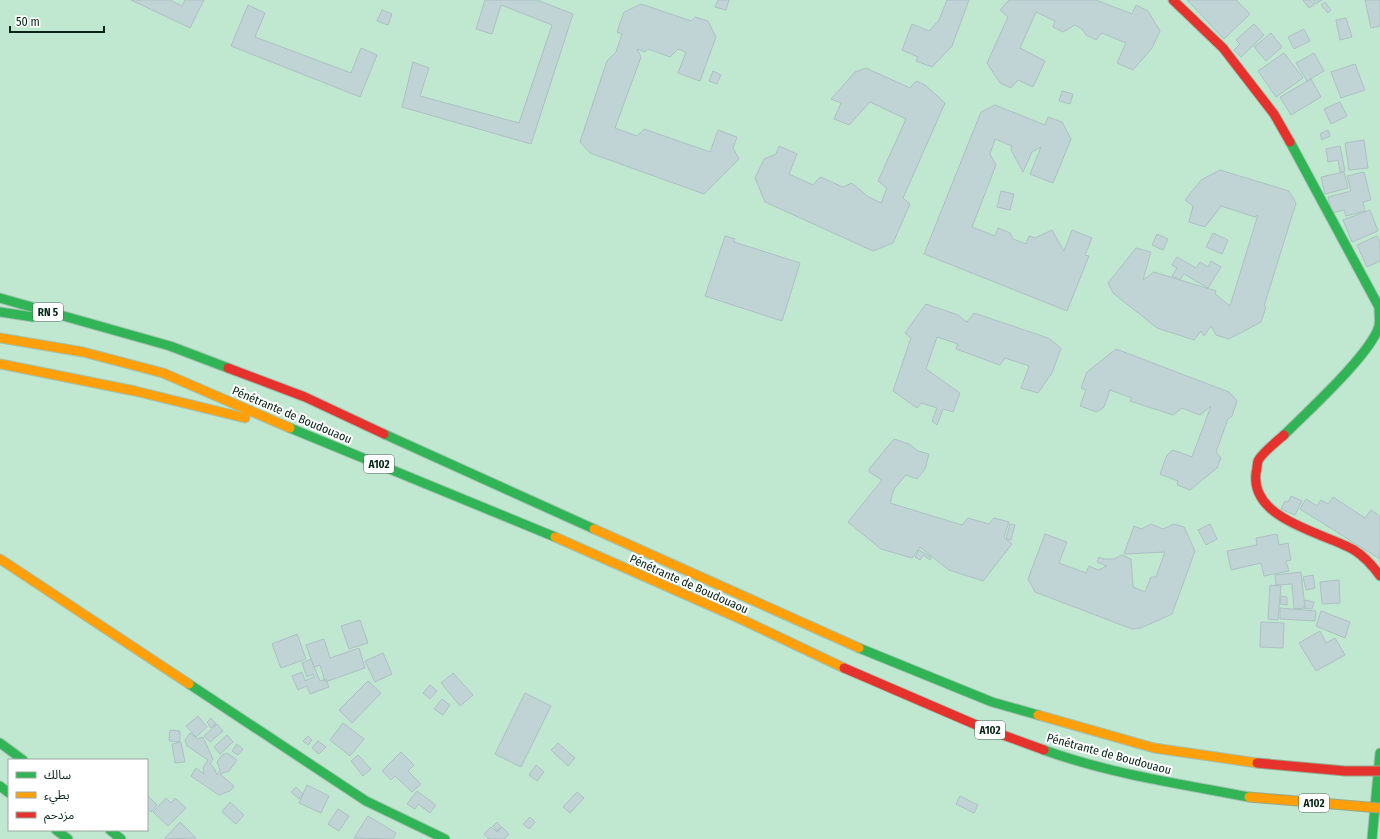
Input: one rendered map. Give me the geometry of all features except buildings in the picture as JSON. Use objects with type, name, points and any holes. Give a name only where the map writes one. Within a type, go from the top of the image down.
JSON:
[{"type":"main road","points":[[1173,0],[1223,48],[1254,86],[1274,114],[1379,306],[1379,326],[1371,343],[1343,375],[1258,461],[1254,477],[1258,493],[1273,511],[1299,526],[1354,550],[1366,558],[1380,576]]},
{"type":"main road","name":"RN 5","points":[[0,298],[95,326]]},
{"type":"main road","points":[[0,312],[95,326]]},
{"type":"main road","name":"Pénétrante de Boudouaou","points":[[95,326],[170,346],[305,397],[532,502],[882,658],[992,702],[1154,748],[1257,763],[1345,771],[1380,771]]},
{"type":"main road","name":"Pénétrante de Boudouaou","points":[[0,338],[83,352],[163,373],[293,430],[524,523],[745,622],[873,682],[1060,756],[1151,779],[1249,797],[1380,808]]},
{"type":"main road","points":[[0,364],[135,391],[293,430]]},
{"type":"main road","points":[[0,559],[366,801],[445,839]]},
{"type":"main road","points":[[0,742],[22,759]]},
{"type":"main road","points":[[1372,839],[1380,753]]},
{"type":"main road","points":[[0,786],[8,792]]},
{"type":"main road","points":[[111,831],[121,839]]},
{"type":"traffic: fast","points":[[1284,435],[1351,367],[1374,338],[1379,326],[1379,307],[1290,142]]},
{"type":"traffic: fast","points":[[0,298],[170,346],[228,368]]},
{"type":"traffic: fast","points":[[0,312],[33,317]]},
{"type":"traffic: fast","points":[[290,428],[555,537]]},
{"type":"traffic: fast","points":[[384,434],[594,529]]},
{"type":"traffic: fast","points":[[859,648],[992,702],[1038,715]]},
{"type":"traffic: fast","points":[[189,684],[366,801],[445,839]]},
{"type":"traffic: fast","points":[[0,743],[22,759]]},
{"type":"traffic: fast","points":[[1044,750],[1094,766],[1120,772],[1249,797]]},
{"type":"traffic: fast","points":[[1372,839],[1380,753]]},
{"type":"traffic: fast","points":[[0,786],[8,792]]},
{"type":"traffic: fast","points":[[57,831],[68,839]]},
{"type":"traffic: fast","points":[[111,831],[121,839]]},
{"type":"traffic: slow","points":[[0,338],[83,352],[163,373],[290,428]]},
{"type":"traffic: slow","points":[[0,364],[135,391],[245,418]]},
{"type":"traffic: slow","points":[[594,529],[859,648]]},
{"type":"traffic: slow","points":[[555,537],[745,621],[844,668]]},
{"type":"traffic: slow","points":[[0,559],[189,684]]},
{"type":"traffic: slow","points":[[1038,715],[1154,748],[1257,763]]},
{"type":"traffic: slow","points":[[1249,797],[1380,808]]},
{"type":"traffic: jam","points":[[1173,0],[1223,48],[1274,114],[1290,142]]},
{"type":"traffic: jam","points":[[228,368],[305,397],[384,434]]},
{"type":"traffic: jam","points":[[1284,435],[1266,451],[1258,461],[1256,473],[1257,489],[1265,502],[1277,514],[1292,523],[1354,550],[1362,556],[1380,576]]},
{"type":"traffic: jam","points":[[844,668],[981,727],[1044,750]]},
{"type":"traffic: jam","points":[[1257,763],[1345,771],[1380,771]]}]
